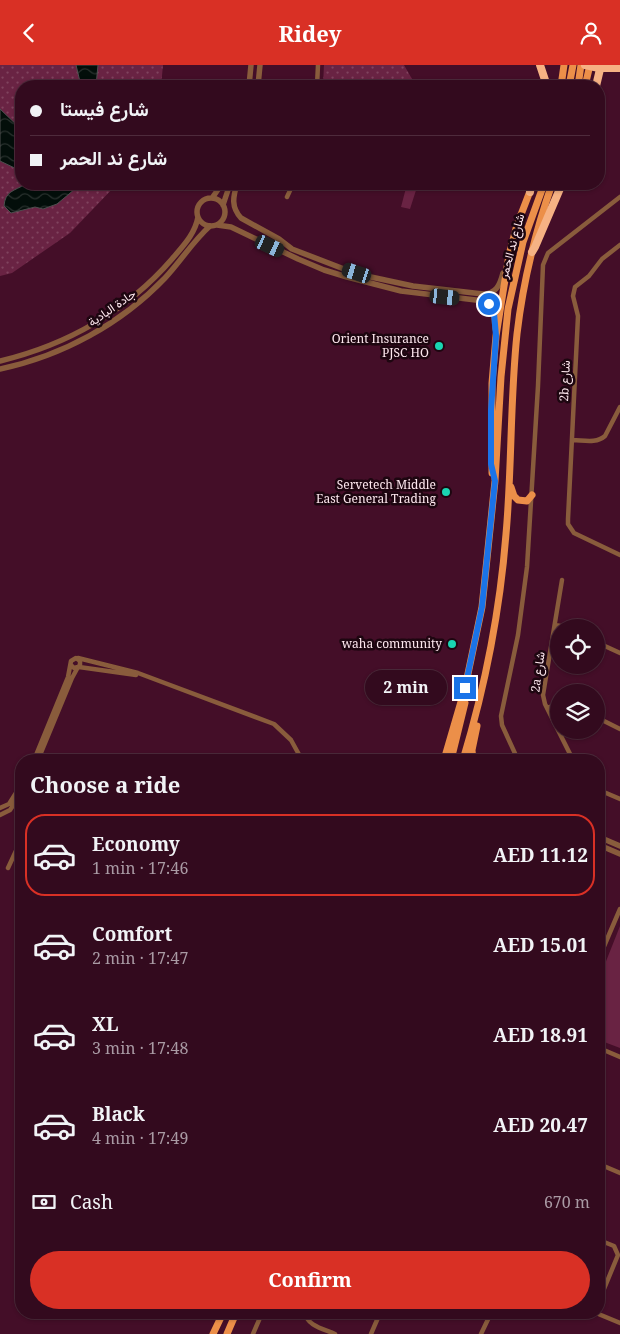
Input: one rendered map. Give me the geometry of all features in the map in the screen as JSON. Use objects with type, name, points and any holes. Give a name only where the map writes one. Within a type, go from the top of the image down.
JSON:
[{"type":"highway","points":[[540,65],[545,80]]},
{"type":"highway","points":[[585,65],[599,68],[620,68]]},
{"type":"highway","points":[[597,80],[601,65]]},
{"type":"highway","points":[[532,252],[536,247],[560,190]]},
{"type":"main road","points":[[562,80],[564,65]]},
{"type":"main road","points":[[570,80],[573,65]]},
{"type":"main road","points":[[579,80],[581,65]]},
{"type":"main road","points":[[586,80],[590,65]]},
{"type":"main road","points":[[495,481],[491,464],[491,410],[496,336],[510,255],[517,225],[530,190]]},
{"type":"main road","name":"شارع ند الحمر","points":[[446,754],[465,688],[482,607],[495,481],[506,325],[524,242],[542,190]]},
{"type":"main road","name":"شارع ند الحمر","points":[[464,754],[479,698],[498,600],[505,550],[516,347],[521,304],[532,252],[550,190]]},
{"type":"main road","points":[[509,483],[514,496],[518,500],[527,501],[532,495]]},
{"type":"main road","points":[[453,754],[470,679],[475,646]]},
{"type":"main road","points":[[472,754],[479,698]]},
{"type":"main road","points":[[213,1334],[220,1319]]},
{"type":"main road","points":[[227,1334],[233,1319]]},
{"type":"street","points":[[250,80],[251,65]]},
{"type":"street","points":[[259,80],[260,65]]},
{"type":"street","points":[[317,80],[318,65]]},
{"type":"street","points":[[212,198],[218,190]]},
{"type":"street","points":[[223,205],[228,190]]},
{"type":"street","points":[[235,190],[233,201],[235,210],[239,215],[292,249],[357,273],[398,283],[483,294],[491,293],[500,285],[510,255]]},
{"type":"street","points":[[287,197],[290,190]]},
{"type":"street","points":[[515,754],[502,725],[501,716],[523,603],[529,549],[542,265],[548,253],[620,197]]},
{"type":"street","points":[[213,225],[224,217],[225,211],[223,205],[218,200],[212,198],[206,199],[197,210],[198,217],[203,223],[213,225],[231,227],[332,273],[385,287],[481,301],[489,304],[494,313],[496,336]]},
{"type":"street","name":"جادة البادية","points":[[0,361],[58,343],[92,325],[122,305],[166,265],[192,234],[198,217]]},
{"type":"street","name":"جادة البادية","points":[[0,369],[53,353],[115,321],[155,288],[213,225]]},
{"type":"street","name":"2b شارع","points":[[620,245],[599,262],[589,276],[577,284],[573,293],[578,316],[568,524],[574,533],[620,554]]},
{"type":"street","points":[[445,297],[449,294],[450,290]]},
{"type":"street","points":[[572,439],[593,441],[602,439],[605,437],[620,407]]},
{"type":"street","name":"2a شارع","points":[[556,619],[562,580]]},
{"type":"street","points":[[605,646],[620,653]]},
{"type":"street","name":"2a شارع","points":[[550,655],[544,700],[570,754]]},
{"type":"street","points":[[40,754],[72,678],[81,662],[78,658]]},
{"type":"street","points":[[36,754],[68,677],[72,659],[78,658],[129,671],[274,724],[291,740],[299,754]]},
{"type":"street","points":[[71,665],[73,668],[79,667],[127,673],[155,680]]},
{"type":"street","points":[[605,722],[620,729]]},
{"type":"street","points":[[605,793],[620,799]]},
{"type":"street","points":[[0,808],[8,804],[15,794]]},
{"type":"street","points":[[0,815],[10,810],[15,803]]},
{"type":"street","points":[[605,840],[620,846]]},
{"type":"street","points":[[605,848],[620,854]]},
{"type":"street","points":[[8,868],[15,853]]},
{"type":"street","points":[[605,945],[620,909]]},
{"type":"street","points":[[605,1051],[620,1057]]},
{"type":"street","points":[[605,1167],[620,1173]]},
{"type":"street","points":[[605,1242],[614,1246],[618,1255],[605,1286]]},
{"type":"street","points":[[605,1317],[620,1323]]},
{"type":"street","points":[[253,1334],[259,1319]]},
{"type":"street","points":[[307,1319],[310,1323],[335,1334]]},
{"type":"street","points":[[371,1334],[377,1319]]},
{"type":"street","points":[[481,1334],[488,1319]]},
{"type":"shaded area","points":[[0,65],[163,65],[162,80],[15,80],[15,190],[111,190],[70,233],[12,273],[0,276]]},
{"type":"shaded area","points":[[324,65],[404,65],[413,80],[323,80]]},
{"type":"shaded area","points":[[405,190],[416,190],[410,209],[401,207]]},
{"type":"shaded area","points":[[620,926],[620,1048],[605,1042],[605,964]]},
{"type":"water","points":[[76,65],[98,65],[97,80],[80,80]]},
{"type":"water","points":[[0,109],[15,123],[15,168],[0,161]]},
{"type":"water","points":[[15,190],[74,190],[57,204],[43,209],[35,207],[11,213],[4,206],[6,197]]},
{"type":"place","name":"Orient Insurance PJSC HO","points":[[439,346]]},
{"type":"place","name":"Servetech Middle East General Trading","points":[[446,492]]},
{"type":"place","name":"waha community","points":[[452,644]]},
{"type":"route","points":[[465,688],[482,607],[495,481],[491,464],[491,410],[496,336],[494,313],[489,304]]}]
